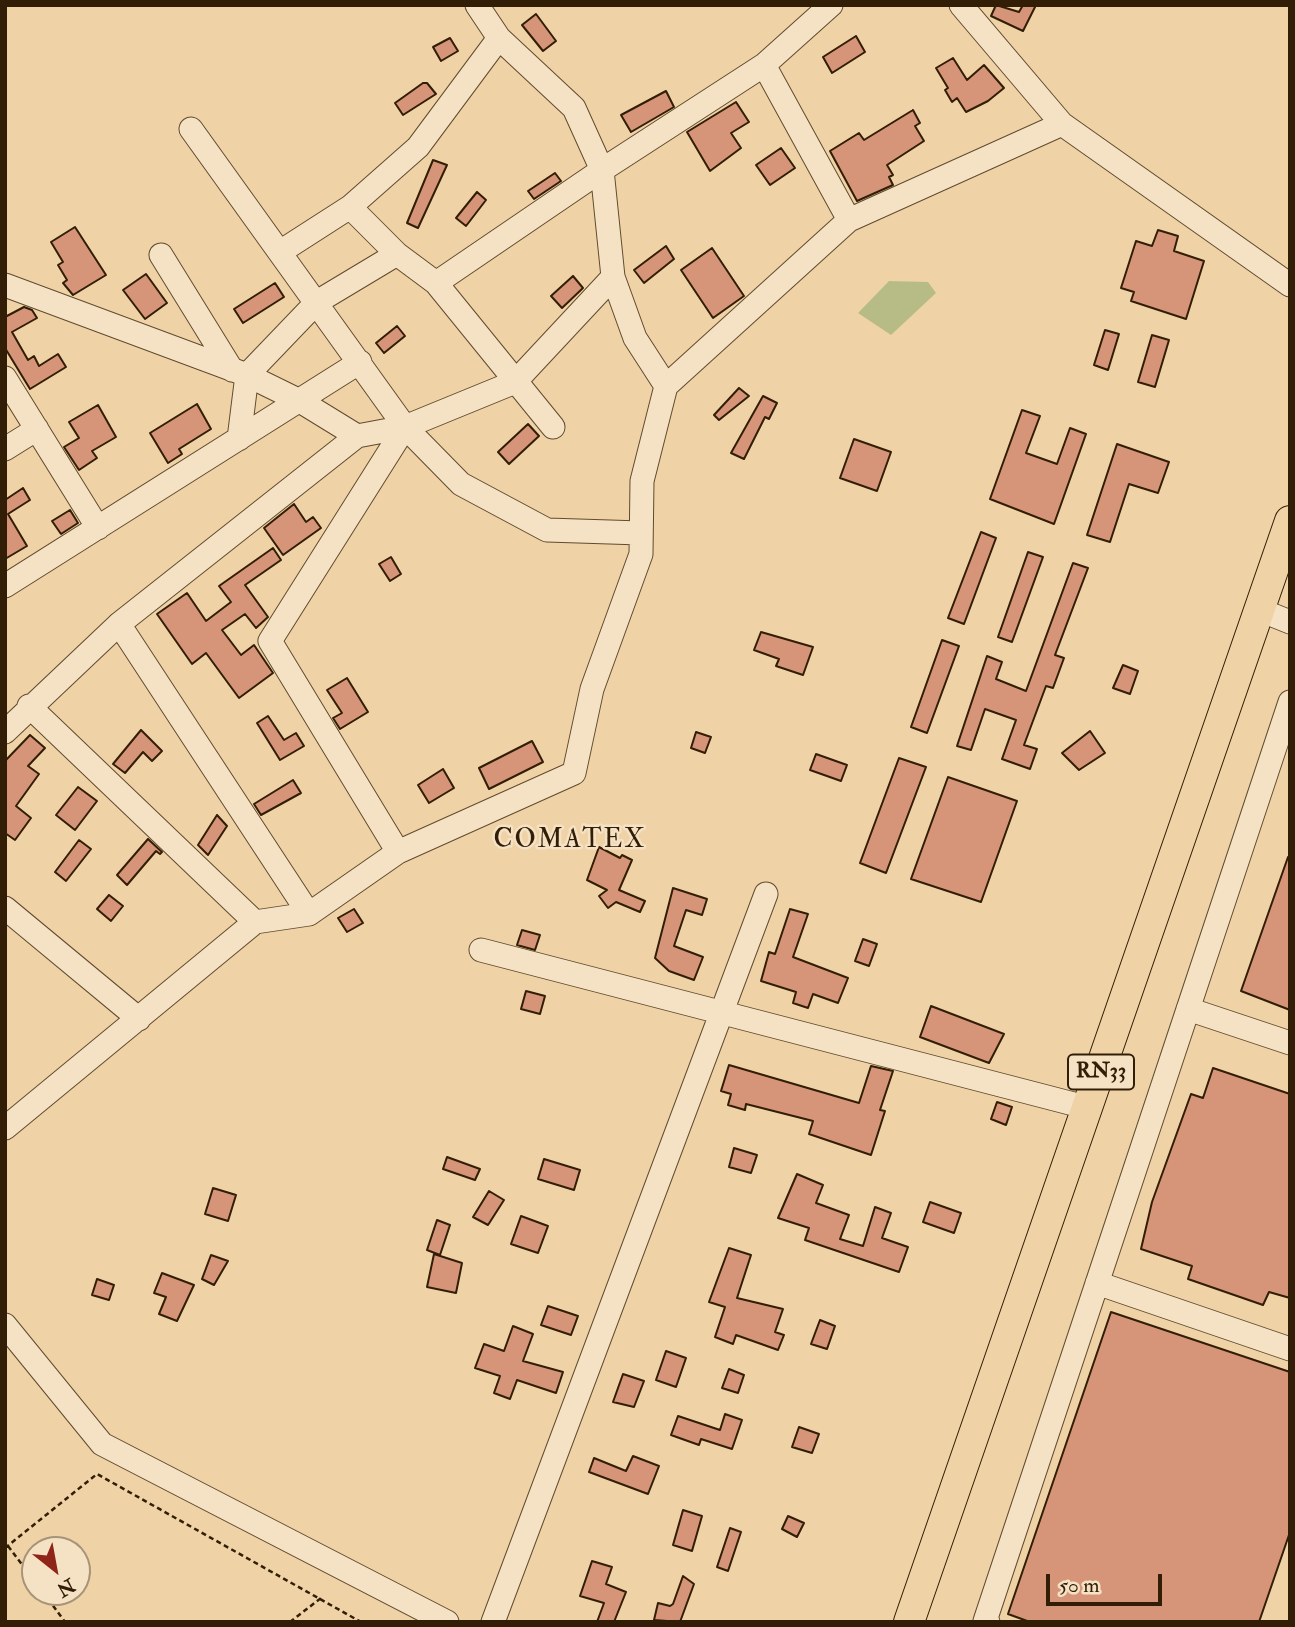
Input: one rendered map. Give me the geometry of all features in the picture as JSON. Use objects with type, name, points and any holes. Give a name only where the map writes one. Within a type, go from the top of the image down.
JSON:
[{"type":"main road","name":"RN33","points":[[909,1622],[1290,522]]},
{"type":"street","points":[[477,5],[499,38],[574,108],[602,170],[613,277],[635,338],[666,386]]},
{"type":"street","points":[[436,283],[602,170],[764,65],[831,5]]},
{"type":"street","points":[[961,5],[1062,124],[1290,285]]},
{"type":"street","points":[[280,252],[350,206],[418,147],[499,38]]},
{"type":"street","points":[[764,65],[849,220]]},
{"type":"street","points":[[5,1128],[255,922],[309,914],[398,852],[574,773],[592,689],[640,554],[642,481],[666,386],[849,220],[1062,124]]},
{"type":"street","points":[[191,129],[405,427],[461,484],[547,530],[641,533]]},
{"type":"street","points":[[350,206],[397,254],[436,283],[553,427]]},
{"type":"street","points":[[239,372],[317,302],[397,254]]},
{"type":"street","points":[[161,256],[239,372],[239,439]]},
{"type":"street","points":[[5,732],[29,706],[119,624],[357,436],[405,427],[515,382],[613,277]]},
{"type":"street","points":[[5,285],[239,372],[300,401],[357,436]]},
{"type":"street","points":[[5,586],[360,362]]},
{"type":"street","points":[[5,378],[98,528]]},
{"type":"street","points":[[398,852],[270,641],[405,427]]},
{"type":"street","points":[[5,449],[37,429]]},
{"type":"street","points":[[1260,610],[1290,622]]},
{"type":"street","points":[[119,624],[309,914]]},
{"type":"street","points":[[988,1622],[985,1621],[1290,702]]},
{"type":"street","points":[[29,706],[255,922]]},
{"type":"street","points":[[493,1622],[766,894]]},
{"type":"street","points":[[5,908],[139,1019]]},
{"type":"street","points":[[481,950],[1089,1108]]},
{"type":"street","points":[[1188,1009],[1290,1043]]},
{"type":"street","points":[[1097,1283],[1290,1349]]},
{"type":"street","points":[[5,1325],[102,1444],[447,1622]]},
{"type":"path","points":[[21,1565],[6,1547],[97,1474],[361,1622]]},
{"type":"path","points":[[290,1622],[321,1598]]},
{"type":"path","points":[[53,1606],[65,1622]]},
{"type":"green space","points":[[889,281],[928,282],[936,293],[891,335],[858,313]]},
{"type":"building","points":[[996,5],[1019,12],[1023,5],[1036,5],[1023,31],[991,16]]},
{"type":"building","points":[[536,14],[556,41],[543,51],[522,25]]},
{"type":"building","points":[[856,36],[865,52],[832,73],[823,57]]},
{"type":"building","points":[[450,38],[458,51],[441,61],[433,47]]},
{"type":"building","points":[[953,58],[967,80],[984,65],[1004,88],[988,101],[966,112],[957,98],[952,102],[945,90],[948,88],[936,68]]},
{"type":"building","points":[[423,83],[427,83],[436,94],[403,115],[395,103]]},
{"type":"building","points":[[666,91],[674,107],[631,132],[621,115]]},
{"type":"building","points":[[736,102],[749,122],[731,133],[741,148],[710,171],[687,132]]},
{"type":"building","points":[[913,110],[920,123],[915,126],[924,141],[887,165],[893,175],[889,177],[893,185],[857,201],[830,151],[859,133],[864,140]]},
{"type":"building","points":[[781,148],[795,168],[770,185],[756,165]]},
{"type":"building","points":[[433,160],[447,165],[418,228],[407,223]]},
{"type":"building","points":[[555,173],[561,181],[534,199],[528,191]]},
{"type":"building","points":[[477,192],[486,200],[466,226],[456,218]]},
{"type":"building","points":[[75,227],[106,275],[73,295],[63,283],[67,280],[58,265],[63,262],[51,242]]},
{"type":"building","points":[[1158,230],[1178,236],[1174,251],[1204,261],[1186,319],[1131,301],[1134,292],[1121,288],[1136,241],[1152,246]]},
{"type":"building","points":[[666,246],[674,259],[644,283],[634,270]]},
{"type":"building","points":[[712,248],[744,296],[713,318],[681,270]]},
{"type":"building","points":[[146,274],[167,303],[145,319],[123,290]]},
{"type":"building","points":[[573,276],[583,288],[562,308],[551,296]]},
{"type":"building","points":[[275,283],[284,297],[243,323],[234,309]]},
{"type":"building","points":[[24,307],[32,310],[37,318],[12,332],[28,360],[34,356],[39,366],[58,354],[66,367],[30,389],[5,348],[5,317]]},
{"type":"building","points":[[397,326],[405,336],[384,353],[376,343]]},
{"type":"building","points":[[1105,330],[1119,334],[1108,370],[1094,365]]},
{"type":"building","points":[[1152,335],[1169,340],[1155,387],[1138,382]]},
{"type":"building","points":[[739,388],[749,396],[719,420],[714,415]]},
{"type":"building","points":[[763,396],[777,403],[769,419],[765,417],[744,459],[731,453]]},
{"type":"building","points":[[197,404],[211,429],[179,449],[182,454],[168,463],[150,433]]},
{"type":"building","points":[[98,405],[116,437],[92,451],[97,458],[79,470],[64,447],[79,438],[69,422]]},
{"type":"building","points":[[1022,410],[1040,416],[1026,453],[1057,464],[1070,428],[1086,434],[1054,524],[990,499]]},
{"type":"building","points":[[528,424],[539,436],[509,464],[498,452]]},
{"type":"building","points":[[854,439],[891,452],[877,491],[840,478]]},
{"type":"building","points":[[1117,444],[1169,462],[1158,493],[1129,484],[1110,542],[1087,535]]},
{"type":"building","points":[[23,488],[30,500],[8,514],[27,546],[5,559],[5,500]]},
{"type":"building","points":[[294,504],[306,522],[313,517],[321,528],[283,555],[264,528]]},
{"type":"building","points":[[70,510],[78,523],[61,534],[52,521]]},
{"type":"building","points":[[981,532],[996,538],[964,624],[948,618]]},
{"type":"building","points":[[273,548],[281,560],[245,585],[268,617],[256,628],[245,614],[222,630],[241,655],[254,645],[273,673],[239,698],[206,653],[192,664],[157,614],[187,593],[206,621],[231,602],[219,586]]},
{"type":"building","points":[[1028,552],[1043,557],[1012,642],[998,637]]},
{"type":"building","points":[[391,557],[401,574],[390,581],[379,564]]},
{"type":"building","points":[[1073,563],[1088,568],[1055,655],[1064,658],[1053,688],[1046,686],[1024,745],[1037,749],[1030,769],[1002,759],[1016,720],[985,709],[971,750],[957,746],[987,656],[1002,662],[996,679],[1026,691]]},
{"type":"building","points":[[761,632],[813,647],[803,675],[776,666],[779,659],[754,650]]},
{"type":"building","points":[[942,640],[959,646],[927,733],[911,727]]},
{"type":"building","points":[[1123,665],[1138,671],[1130,694],[1113,688]]},
{"type":"building","points":[[347,678],[368,712],[340,729],[333,718],[342,713],[327,690]]},
{"type":"building","points":[[268,716],[284,740],[296,733],[304,746],[280,760],[257,723]]},
{"type":"building","points":[[141,730],[162,751],[152,761],[143,752],[125,773],[113,764]]},
{"type":"building","points":[[1090,731],[1105,753],[1079,770],[1062,753]]},
{"type":"building","points":[[696,732],[711,737],[705,753],[691,748]]},
{"type":"building","points":[[30,735],[45,748],[28,766],[39,774],[16,806],[31,818],[15,840],[5,833],[5,761]]},
{"type":"building","points":[[532,741],[543,762],[489,789],[479,768]]},
{"type":"building","points":[[816,754],[847,765],[841,781],[810,770]]},
{"type":"building","points":[[899,758],[926,767],[886,873],[860,863]]},
{"type":"building","points":[[443,769],[454,788],[429,803],[418,785]]},
{"type":"building","points":[[948,777],[1017,801],[981,902],[911,879]]},
{"type":"building","points":[[293,780],[301,793],[261,815],[254,804]]},
{"type":"building","points":[[78,787],[97,801],[75,830],[56,815]]},
{"type":"building","points":[[217,815],[227,826],[208,855],[198,845]]},
{"type":"building","points":[[148,839],[162,852],[160,854],[156,851],[127,885],[117,875]]},
{"type":"building","points":[[79,840],[91,849],[66,881],[55,872]]},
{"type":"building","points":[[599,847],[620,858],[622,855],[632,860],[619,890],[645,901],[640,912],[616,902],[608,908],[599,896],[607,890],[587,880]]},
{"type":"building","points":[[1288,857],[1290,858],[1290,1010],[1241,991]]},
{"type":"building","points":[[673,888],[707,899],[702,915],[686,910],[674,946],[703,957],[694,980],[669,971],[655,958]]},
{"type":"building","points":[[109,895],[123,906],[111,921],[97,909]]},
{"type":"building","points":[[354,909],[363,923],[347,932],[338,918]]},
{"type":"building","points":[[790,909],[808,914],[793,957],[848,978],[838,1003],[813,994],[808,1008],[793,1003],[796,992],[761,981],[769,952],[775,954]]},
{"type":"building","points":[[522,930],[540,935],[535,950],[517,945]]},
{"type":"building","points":[[863,939],[877,944],[869,966],[855,961]]},
{"type":"building","points":[[526,991],[545,996],[540,1014],[521,1009]]},
{"type":"building","points":[[931,1006],[1004,1034],[989,1063],[920,1037]]},
{"type":"building","points":[[729,1065],[859,1103],[871,1066],[893,1071],[880,1110],[885,1111],[871,1155],[809,1134],[813,1121],[746,1104],[745,1110],[728,1105],[731,1094],[721,1091]]},
{"type":"building","points":[[1213,1068],[1290,1094],[1290,1298],[1269,1292],[1263,1305],[1188,1279],[1192,1266],[1141,1249],[1152,1202],[1191,1094],[1203,1098]]},
{"type":"building","points":[[997,1102],[1012,1107],[1006,1125],[991,1119]]},
{"type":"building","points":[[734,1148],[757,1155],[751,1173],[729,1167]]},
{"type":"building","points":[[447,1157],[480,1169],[475,1180],[443,1169]]},
{"type":"building","points":[[544,1159],[580,1170],[574,1190],[538,1179]]},
{"type":"building","points":[[797,1174],[823,1185],[816,1203],[849,1215],[840,1239],[863,1246],[875,1207],[891,1213],[882,1238],[908,1247],[899,1272],[805,1240],[809,1228],[778,1218]]},
{"type":"building","points":[[213,1188],[236,1195],[228,1221],[205,1214]]},
{"type":"building","points":[[489,1191],[504,1200],[488,1225],[473,1217]]},
{"type":"building","points":[[930,1202],[961,1213],[954,1233],[923,1222]]},
{"type":"building","points":[[521,1216],[548,1226],[538,1253],[511,1244]]},
{"type":"building","points":[[437,1220],[450,1225],[440,1255],[427,1250]]},
{"type":"building","points":[[729,1248],[751,1255],[737,1298],[783,1309],[775,1332],[784,1335],[778,1350],[736,1335],[733,1344],[715,1337],[725,1307],[709,1302]]},
{"type":"building","points":[[434,1254],[462,1263],[456,1293],[427,1287]]},
{"type":"building","points":[[211,1255],[228,1261],[214,1285],[202,1279]]},
{"type":"building","points":[[162,1273],[194,1285],[177,1321],[159,1314],[166,1297],[154,1293]]},
{"type":"building","points":[[97,1279],[114,1285],[109,1300],[92,1295]]},
{"type":"building","points":[[548,1306],[578,1316],[571,1335],[541,1325]]},
{"type":"building","points":[[1111,1312],[1290,1372],[1290,1532],[1259,1622],[1030,1622],[1008,1614]]},
{"type":"building","points":[[820,1320],[835,1326],[827,1349],[811,1344]]},
{"type":"building","points":[[513,1326],[533,1334],[523,1361],[563,1372],[556,1393],[517,1380],[510,1399],[494,1393],[500,1376],[475,1368],[484,1344],[504,1351]]},
{"type":"building","points":[[666,1351],[686,1358],[676,1387],[656,1380]]},
{"type":"building","points":[[729,1369],[744,1375],[738,1393],[722,1388]]},
{"type":"building","points":[[623,1374],[644,1381],[634,1407],[613,1402]]},
{"type":"building","points":[[725,1414],[742,1420],[732,1449],[701,1439],[699,1445],[671,1435],[678,1416],[720,1430]]},
{"type":"building","points":[[799,1427],[819,1434],[812,1453],[792,1447]]},
{"type":"building","points":[[633,1456],[659,1466],[648,1494],[589,1472],[594,1458],[626,1471]]},
{"type":"building","points":[[683,1510],[702,1516],[692,1551],[673,1545]]},
{"type":"building","points":[[788,1516],[804,1523],[797,1537],[782,1529]]},
{"type":"building","points":[[730,1528],[741,1532],[728,1571],[717,1567]]},
{"type":"building","points":[[592,1561],[612,1567],[606,1584],[626,1592],[614,1622],[597,1622],[604,1603],[580,1596]]},
{"type":"building","points":[[683,1576],[694,1584],[680,1622],[654,1620],[658,1603],[670,1606],[673,1604]]},
{"type":"district","name":"COMATEX","points":[[570,841]]}]
